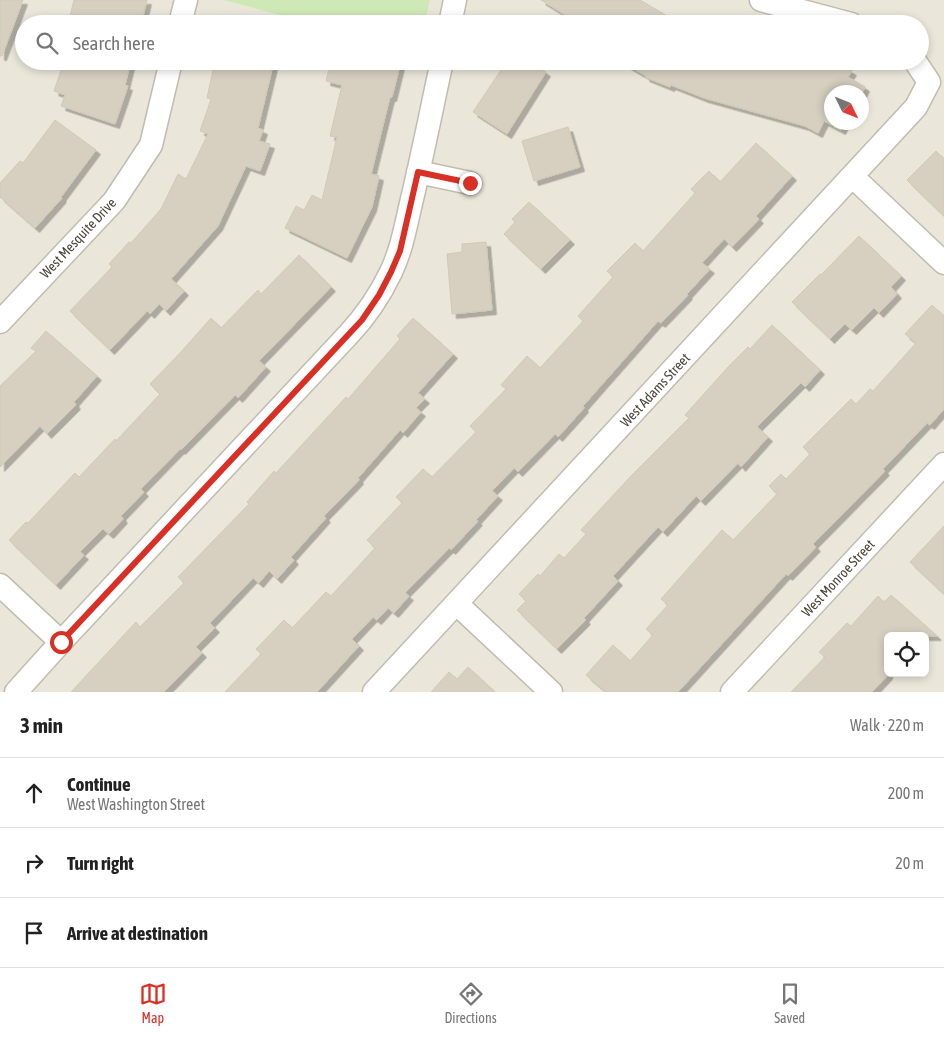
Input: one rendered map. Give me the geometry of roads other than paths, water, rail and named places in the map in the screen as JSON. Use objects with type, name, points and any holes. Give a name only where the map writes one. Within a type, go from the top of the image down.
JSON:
[{"type":"street","points":[[182,15],[186,0]]},
{"type":"street","points":[[452,15],[455,0]]},
{"type":"street","points":[[761,0],[817,15]]},
{"type":"street","name":"West Mesquite Drive","points":[[0,322],[114,202],[151,145],[169,70]]},
{"type":"street","points":[[16,692],[362,320],[379,295],[400,251],[440,70]]},
{"type":"street","name":"West Adams Street","points":[[374,692],[916,107],[929,82],[921,70]]},
{"type":"street","points":[[418,172],[470,183]]},
{"type":"street","points":[[852,176],[944,263]]},
{"type":"street","name":"West Monroe Street","points":[[732,692],[944,464]]},
{"type":"street","points":[[0,585],[61,642]]},
{"type":"street","points":[[457,604],[551,692]]}]
